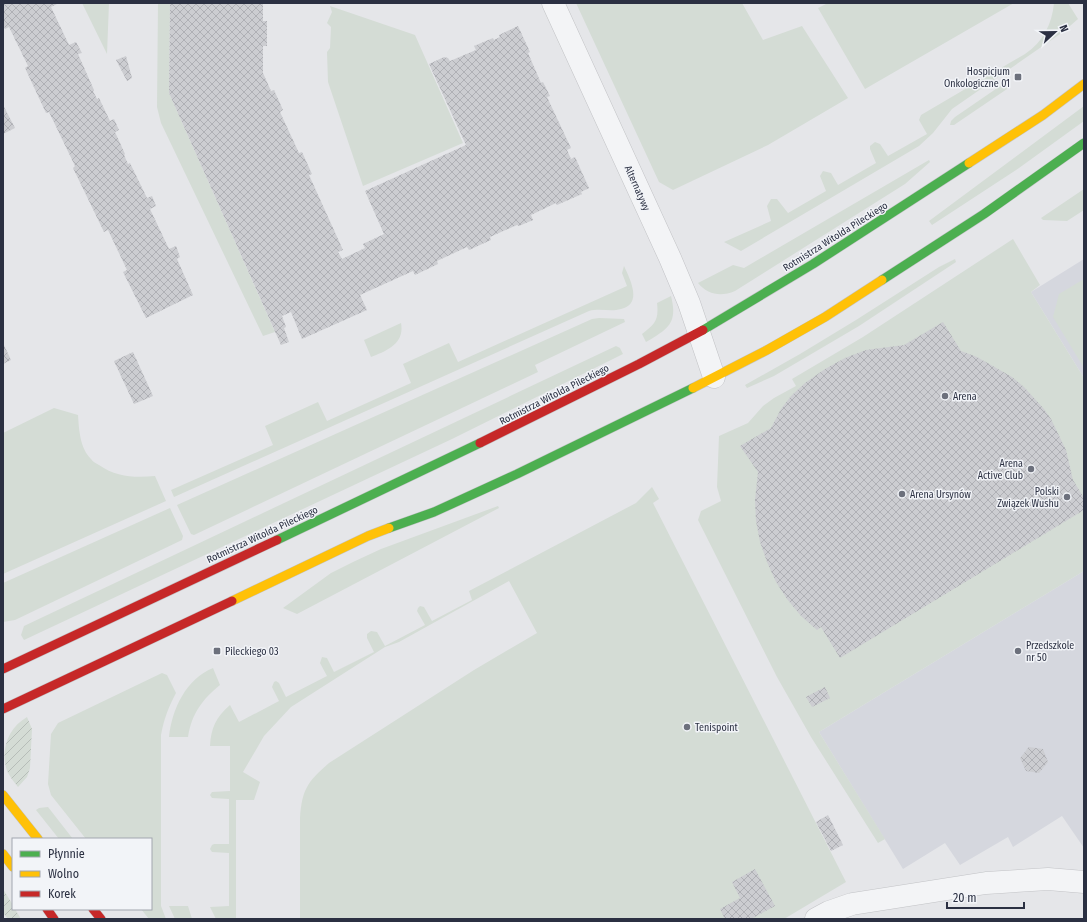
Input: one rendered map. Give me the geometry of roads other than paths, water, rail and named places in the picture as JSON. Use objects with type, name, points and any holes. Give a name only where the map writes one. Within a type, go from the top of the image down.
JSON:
[{"type":"main road","name":"Rotmistrza Witolda Pileckiego","points":[[3,669],[459,454],[639,364],[699,332],[860,234],[1042,115],[1084,84]]},
{"type":"main road","points":[[3,709],[368,536],[434,512],[510,478],[670,400],[767,350],[825,317],[984,214],[1084,143]]},
{"type":"main road","points":[[3,795],[37,838]]},
{"type":"main road","points":[[3,854],[12,865]]},
{"type":"main road","points":[[47,910],[54,919]]},
{"type":"main road","points":[[94,910],[101,919]]},
{"type":"street","name":"Alternatywy","points":[[554,3],[647,206],[689,302],[714,377]]},
{"type":"street","points":[[816,919],[829,912],[852,904],[986,883],[1048,879],[1084,882]]},
{"type":"place","name":"Hospicjum Onkologiczne 01","points":[[1018,77]]},
{"type":"place","name":"Arena","points":[[945,396]]},
{"type":"place","name":"Arena Active Club","points":[[1031,469]]},
{"type":"place","name":"Arena Ursynów","points":[[902,494]]},
{"type":"place","name":"Polski Związek Wushu","points":[[1067,497]]},
{"type":"place","name":"Pileckiego 03","points":[[217,651]]},
{"type":"place","name":"Przedszkole nr 50","points":[[1018,651]]},
{"type":"place","name":"Tenispoint","points":[[687,727]]}]
